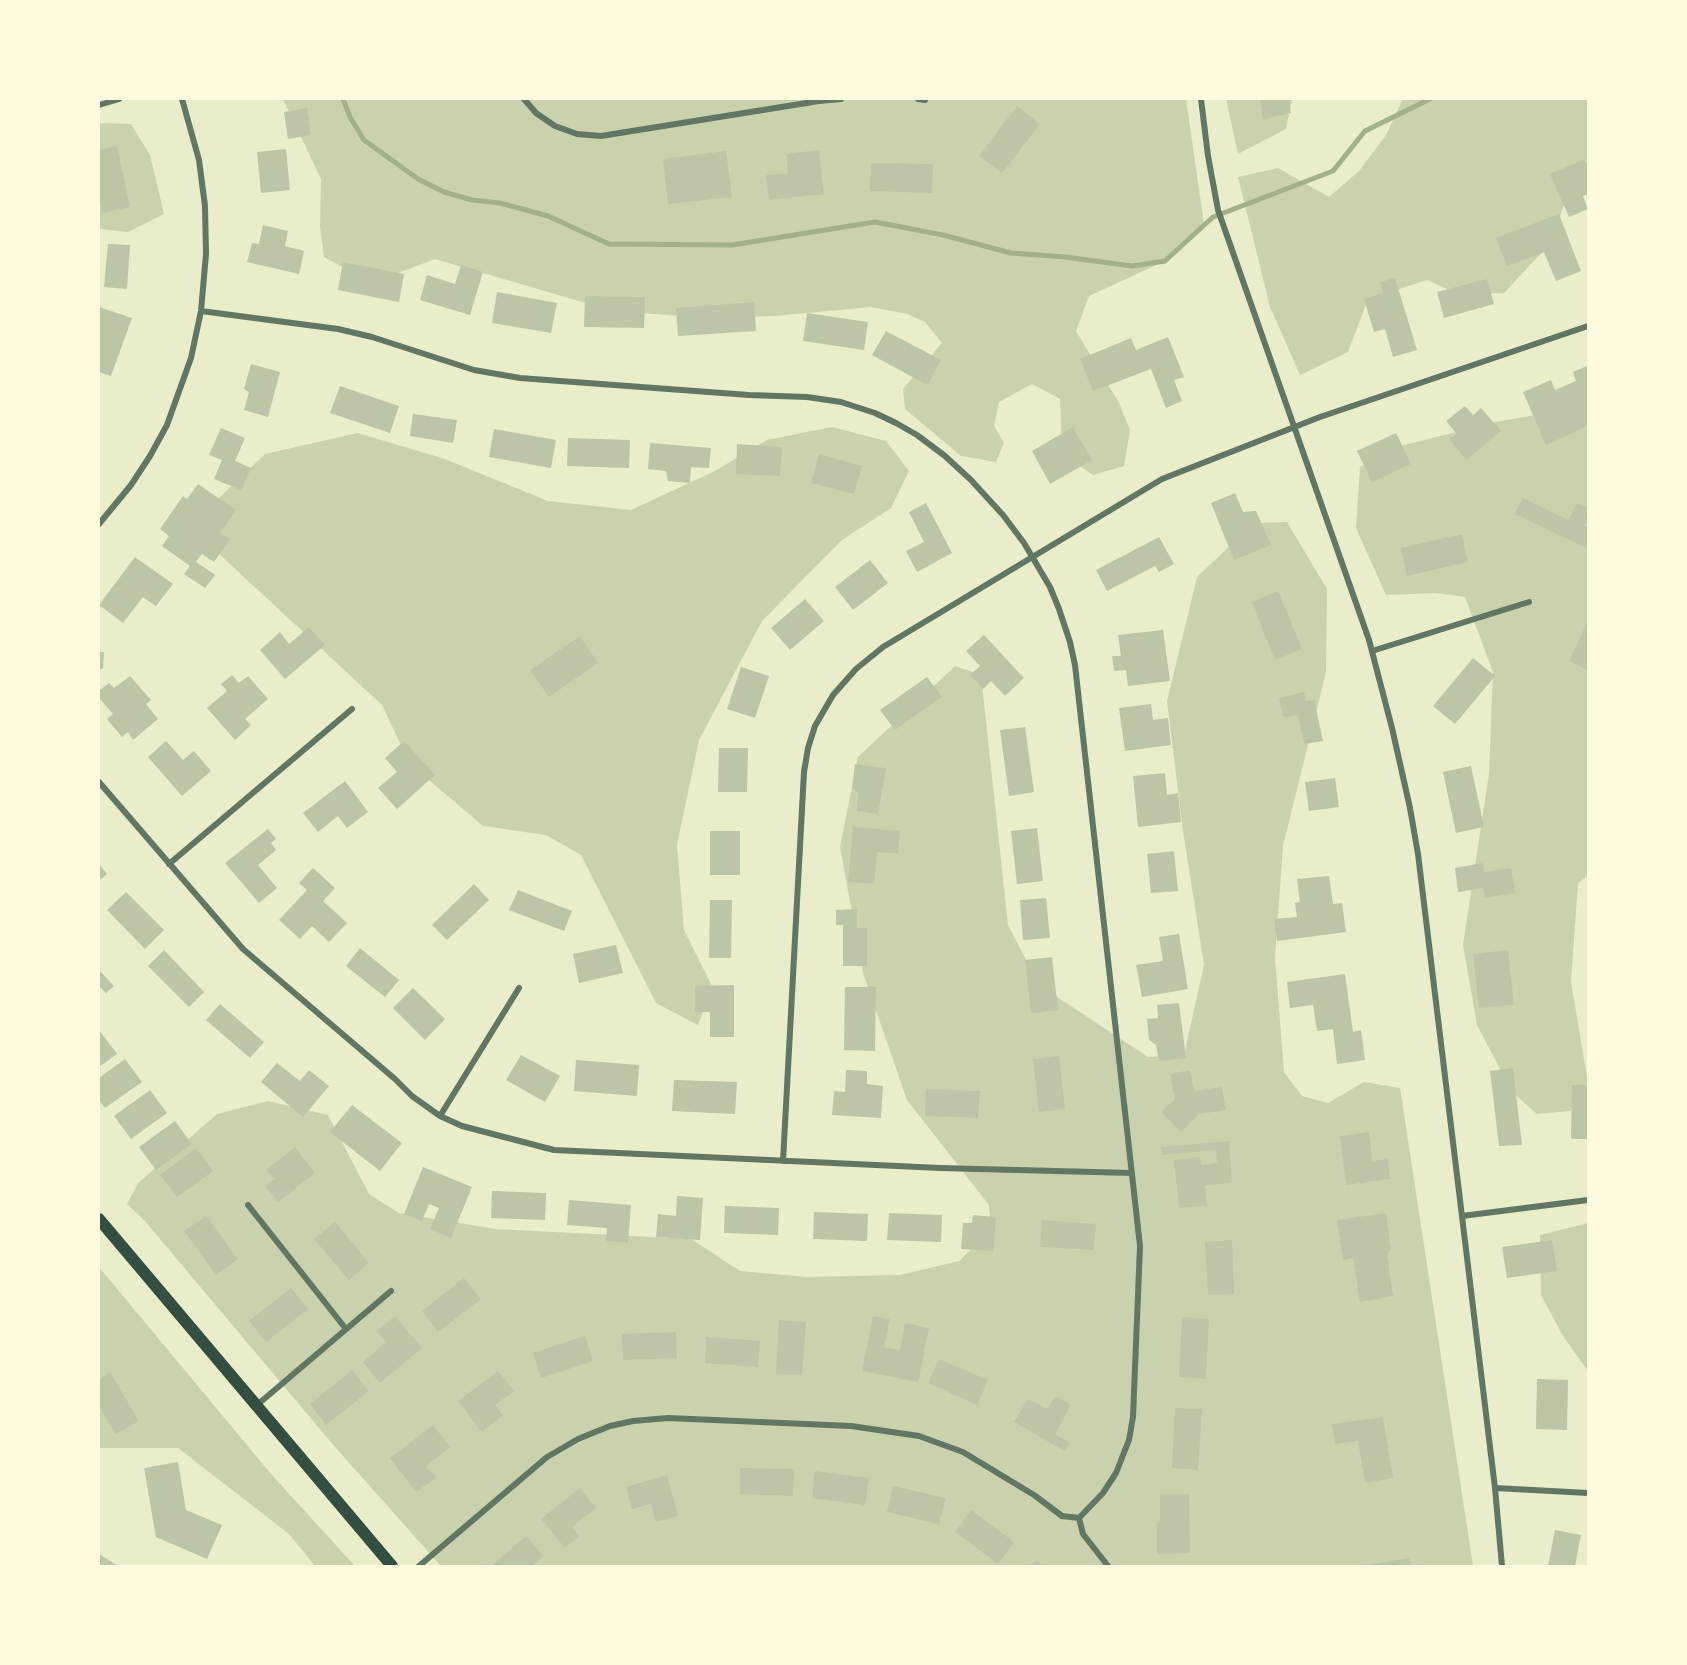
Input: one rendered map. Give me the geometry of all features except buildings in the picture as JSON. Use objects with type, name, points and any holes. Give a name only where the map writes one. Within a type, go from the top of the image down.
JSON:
[{"type":"main road","points":[[99,1219],[392,1566]]},
{"type":"street","points":[[99,105],[119,99]]},
{"type":"street","points":[[99,524],[150,456],[167,425],[191,358],[201,311],[206,254],[205,206],[199,160],[182,99]]},
{"type":"street","points":[[524,99],[536,112],[555,126],[577,134],[601,136],[840,99]]},
{"type":"street","points":[[918,99],[925,100]]},
{"type":"street","points":[[1201,99],[1218,210],[1372,651],[1392,728],[1418,854],[1495,1488],[1502,1566]]},
{"type":"street","points":[[201,311],[338,329],[372,337],[474,370],[520,378],[749,395],[807,397],[841,402],[875,413],[917,435],[971,480],[1003,515],[1032,557],[1059,609],[1075,665],[1140,1246],[1133,1417],[1126,1452],[1103,1493],[1079,1518]]},
{"type":"street","points":[[783,1161],[804,772],[815,726],[832,695],[856,669],[884,647],[1162,479],[1293,428],[1553,336],[1588,326]]},
{"type":"street","points":[[1372,651],[1529,602]]},
{"type":"street","points":[[168,864],[352,709]]},
{"type":"street","points":[[99,782],[243,949],[412,1096],[440,1116],[462,1126],[484,1134],[554,1150],[783,1161],[1132,1173]]},
{"type":"street","points":[[440,1116],[519,988]]},
{"type":"street","points":[[1462,1216],[1588,1200]]},
{"type":"street","points":[[248,1205],[346,1329]]},
{"type":"street","points":[[256,1405],[391,1291]]},
{"type":"street","points":[[419,1566],[547,1456],[578,1439],[610,1426],[633,1421],[668,1418],[851,1426],[919,1436],[963,1452],[1034,1495],[1062,1516],[1079,1518]]},
{"type":"street","points":[[1495,1488],[1588,1492]]},
{"type":"street","points":[[1079,1518],[1083,1534],[1108,1566]]},
{"type":"green space","points":[[283,99],[1186,99],[1204,224],[1165,261],[1089,296],[1076,331],[1119,403],[1130,430],[1124,466],[1093,475],[1062,454],[1060,399],[1032,384],[999,402],[994,426],[1004,443],[996,462],[961,456],[905,409],[903,389],[942,343],[925,322],[907,314],[871,307],[774,316],[707,318],[613,311],[435,259],[372,283],[324,257],[320,227],[321,179]]},
{"type":"green space","points":[[1226,99],[1292,99],[1286,129],[1238,154]]},
{"type":"green space","points":[[1403,99],[1588,99],[1588,158],[1571,187],[1549,245],[1504,293],[1461,295],[1427,280],[1368,299],[1348,352],[1300,375],[1270,307],[1238,177],[1278,168],[1329,197],[1359,171],[1386,135]]},
{"type":"green space","points":[[99,123],[131,124],[150,155],[164,214],[128,232],[99,229]]},
{"type":"green space","points":[[1588,406],[1588,876],[1578,883],[1571,982],[1588,1083],[1570,1111],[1537,1114],[1512,1092],[1477,1025],[1463,945],[1489,774],[1493,672],[1465,597],[1436,593],[1386,595],[1356,528],[1360,467],[1393,448],[1495,422]]},
{"type":"green space","points":[[832,427],[886,441],[909,471],[891,508],[842,540],[762,621],[699,740],[677,845],[684,930],[712,986],[698,1025],[656,1003],[581,855],[546,835],[483,826],[410,764],[382,705],[218,553],[217,500],[265,454],[358,433],[445,459],[548,501],[631,510],[713,472],[767,440]]},
{"type":"green space","points":[[1287,522],[1327,589],[1326,672],[1283,846],[1275,957],[1284,1072],[1302,1096],[1328,1103],[1364,1082],[1400,1088],[1473,1566],[441,1566],[335,1447],[144,1220],[127,1204],[138,1183],[217,1114],[268,1101],[328,1115],[369,1194],[399,1213],[495,1229],[691,1239],[740,1271],[806,1277],[900,1275],[959,1261],[991,1230],[989,1205],[907,1100],[863,973],[840,847],[858,757],[955,666],[981,675],[1008,925],[1039,985],[1148,1057],[1184,1055],[1204,965],[1183,831],[1167,701],[1197,577],[1254,523]]},
{"type":"green space","points":[[1588,1223],[1588,1371],[1563,1336],[1541,1295],[1540,1235]]},
{"type":"green space","points":[[99,1267],[271,1474],[355,1566],[315,1566],[289,1534],[178,1448],[99,1448]]},
{"type":"waterway","points":[[343,99],[350,117],[364,140],[418,179],[444,192],[472,200],[500,203],[548,216],[609,244],[732,245],[875,222],[943,235],[1011,253],[1132,266],[1165,261],[1213,217],[1333,171],[1365,131],[1430,99]]}]
